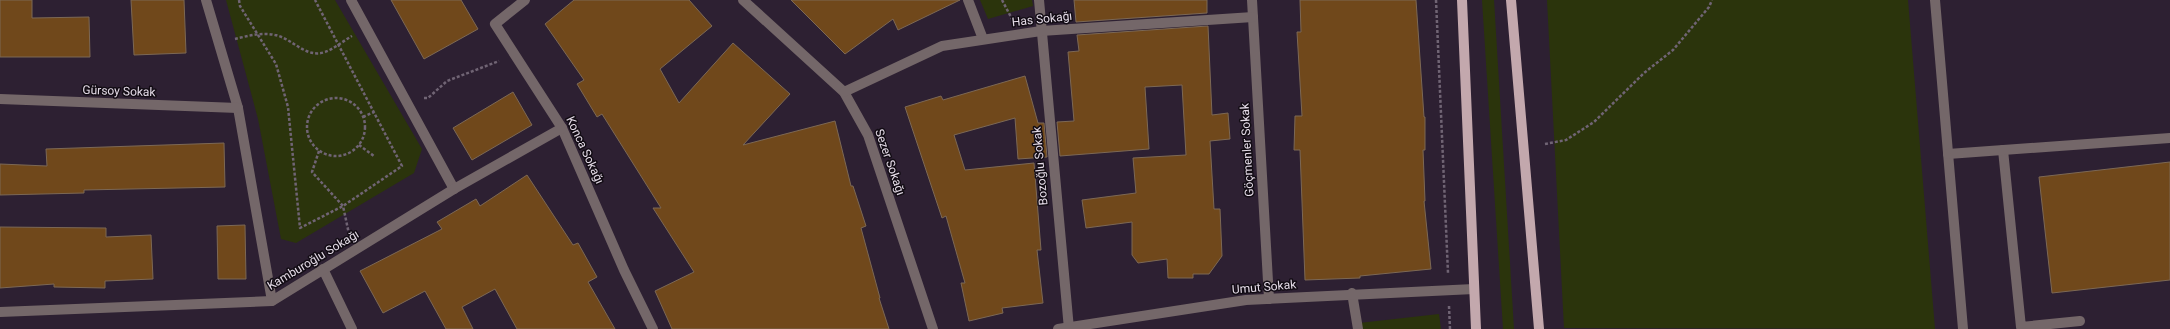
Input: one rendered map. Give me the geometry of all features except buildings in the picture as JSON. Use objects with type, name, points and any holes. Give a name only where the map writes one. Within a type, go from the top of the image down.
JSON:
[{"type":"main road","points":[[1462,0],[1476,329]]},
{"type":"main road","points":[[1512,0],[1539,329]]},
{"type":"street","points":[[206,0],[238,108],[272,301]]},
{"type":"street","points":[[351,0],[454,189]]},
{"type":"street","name":"Konca Sokağı","points":[[525,0],[496,24],[562,128],[624,270],[653,329]]},
{"type":"street","name":"Sezer Sokağı","points":[[743,0],[844,92],[868,135],[933,329]]},
{"type":"street","points":[[968,0],[982,39]]},
{"type":"street","name":"Bozoğlu Sokak","points":[[1039,0],[1065,328]]},
{"type":"street","name":"Göçmenler Sokak","points":[[1252,0],[1269,299]]},
{"type":"street","points":[[1935,0],[1963,329]]},
{"type":"street","name":"Has Sokağı","points":[[844,92],[942,46],[1041,31],[1253,16]]},
{"type":"street","name":"Gürsoy Sokak","points":[[0,99],[238,108]]},
{"type":"street","name":"Kamburoğlu Sokağı","points":[[0,312],[272,301],[454,189],[562,128]]},
{"type":"street","points":[[1948,154],[2170,138]]},
{"type":"street","points":[[2003,150],[2021,327],[2080,321]]},
{"type":"street","points":[[323,269],[352,329]]},
{"type":"street","name":"Umut Sokak","points":[[1065,328],[1246,300],[1474,289]]},
{"type":"street","points":[[1352,294],[1358,329]]},
{"type":"path","points":[[239,0],[240,6],[256,35],[276,64],[288,107],[300,228],[343,206],[402,166],[315,0]]},
{"type":"path","points":[[1436,0],[1450,329]]},
{"type":"path","points":[[1545,144],[1566,140],[1594,122],[1644,73],[1673,50],[1709,7],[1712,0]]},
{"type":"path","points":[[227,40],[256,35],[274,34],[290,41],[306,52],[325,52],[366,27]]},
{"type":"path","points":[[406,101],[428,98],[447,81],[505,60],[514,52]]},
{"type":"path","points":[[331,99],[346,100],[355,106],[363,117],[365,129],[363,139],[358,145],[353,151],[338,156],[328,155],[319,151],[311,143],[307,128],[308,118],[317,106],[331,99]]},
{"type":"path","points":[[363,117],[374,112]]},
{"type":"path","points":[[358,145],[374,156]]},
{"type":"path","points":[[319,151],[312,172],[343,206],[350,237],[356,233]]},
{"type":"green space","points":[[226,0],[335,0],[422,149],[414,173],[296,243],[281,239],[258,119]]},
{"type":"green space","points":[[980,0],[1032,0],[1033,6],[988,19]]},
{"type":"green space","points":[[1482,0],[1494,0],[1514,329],[1503,329]]},
{"type":"green space","points":[[1547,0],[1908,0],[1935,329],[1564,328]]},
{"type":"green space","points":[[1439,314],[1441,329],[1361,329],[1359,323]]}]
